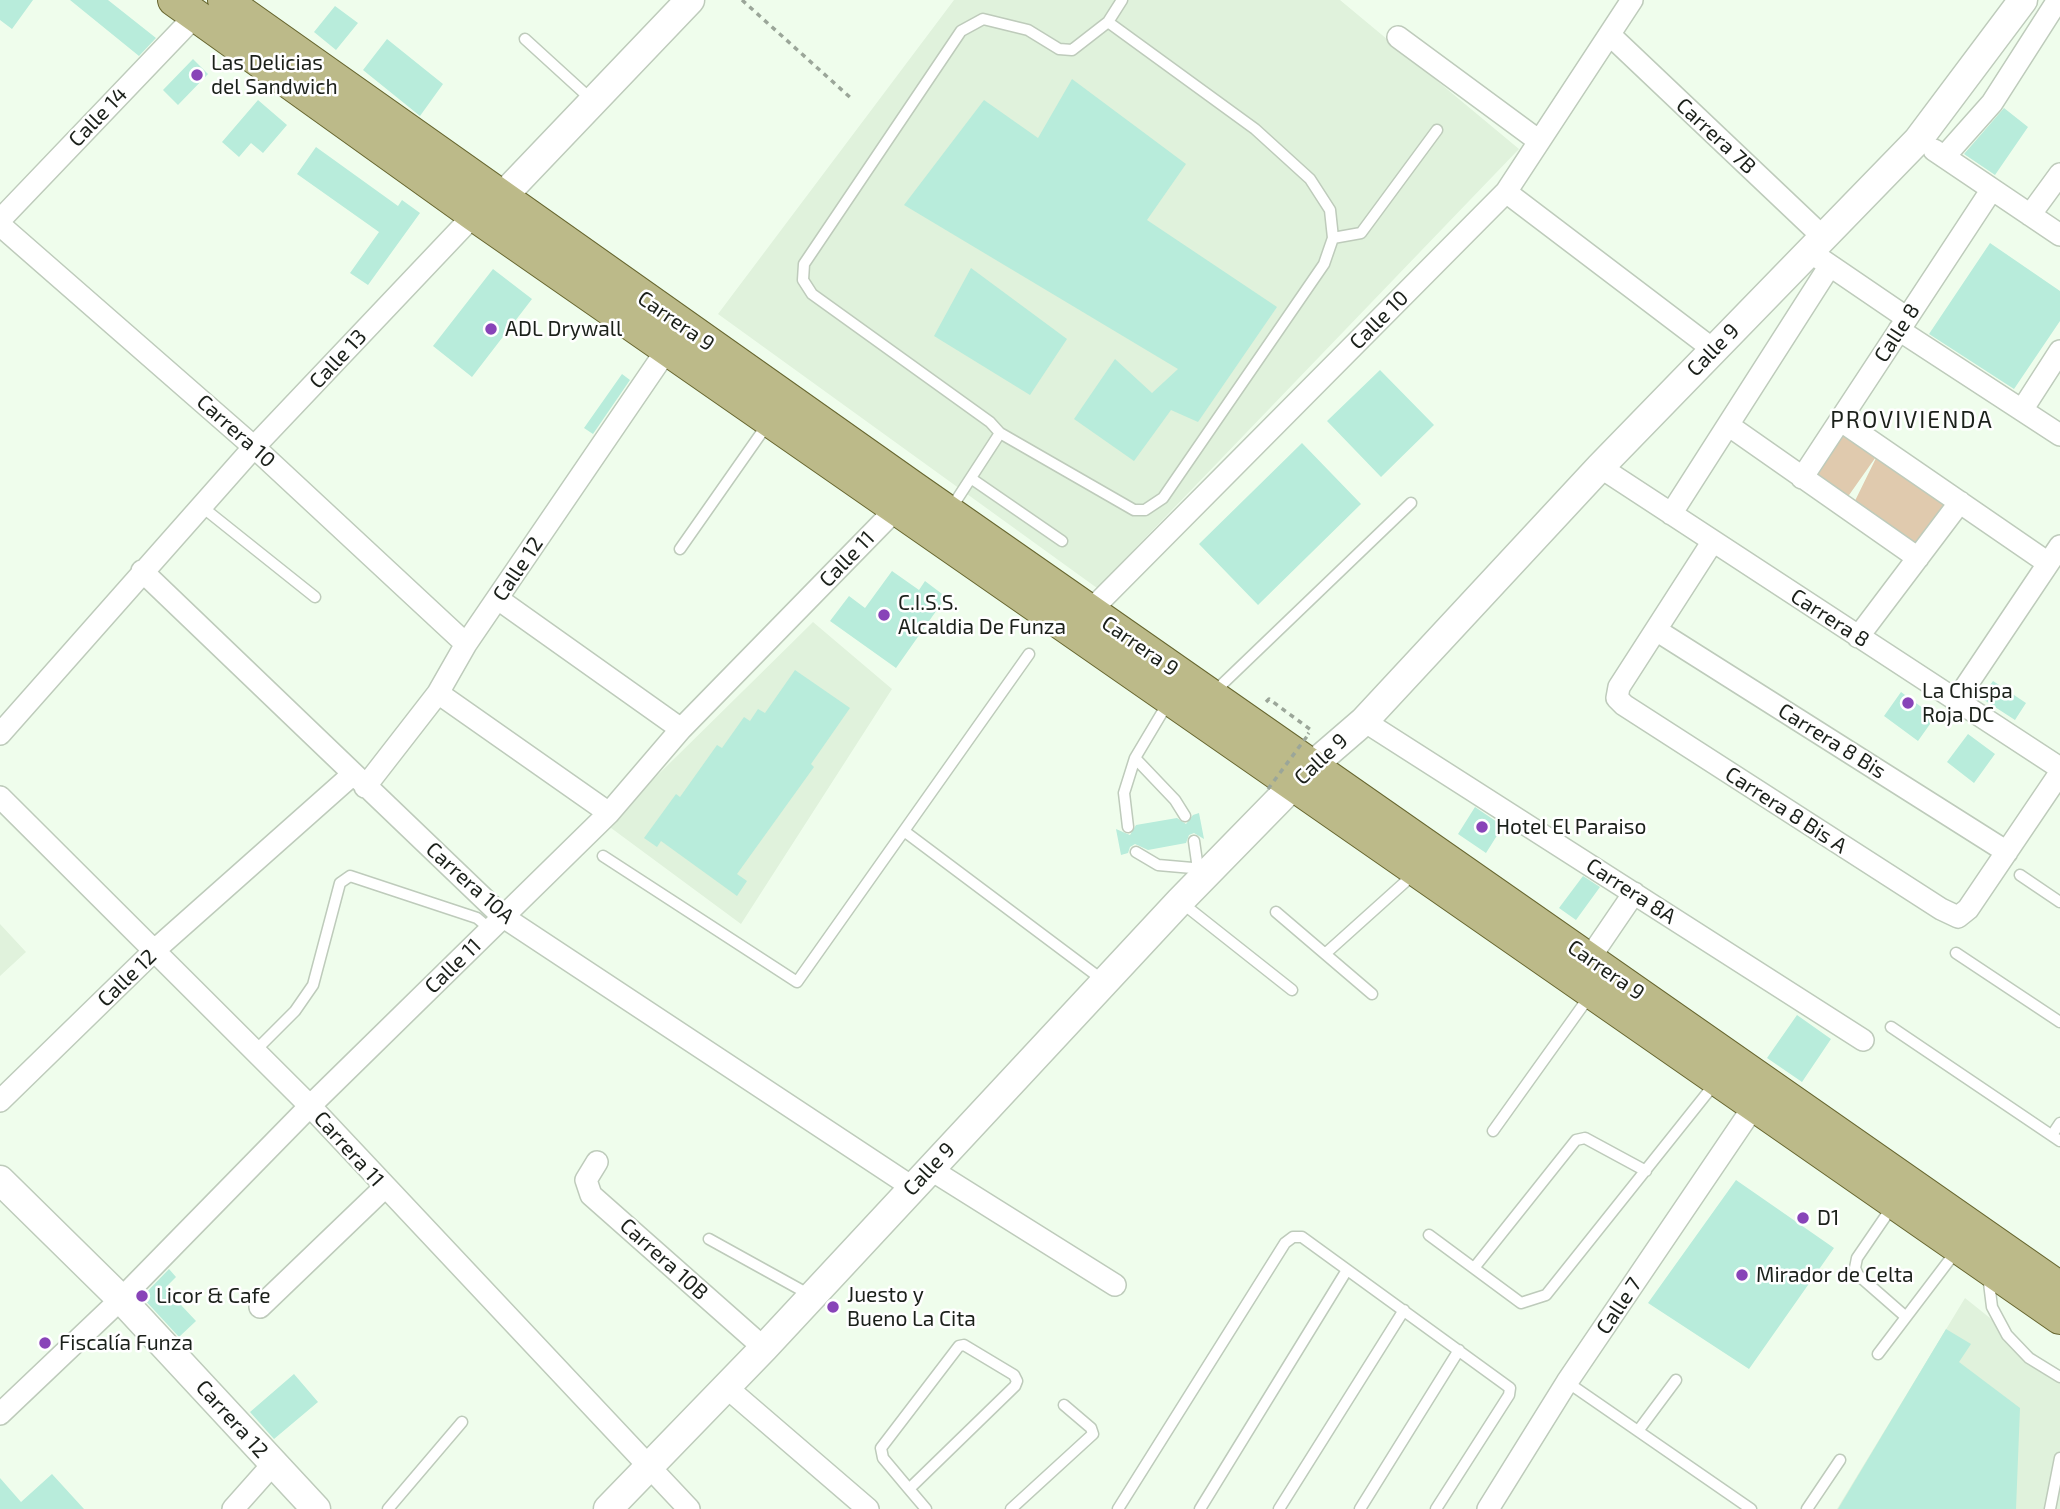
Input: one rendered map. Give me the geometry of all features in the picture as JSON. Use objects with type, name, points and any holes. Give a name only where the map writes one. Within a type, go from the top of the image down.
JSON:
[{"type":"main road","name":"Carrera 9","points":[[224,0],[501,198],[1211,695],[1418,870],[2060,1318]]},
{"type":"main road","name":"Calle 13","points":[[474,215],[501,198],[690,0]]},
{"type":"main road","name":"Calle 9","points":[[608,1509],[764,1348],[1180,901],[1204,869],[1296,768],[1364,720],[1600,467],[1714,350],[1821,251],[1918,139],[2023,0]]},
{"type":"main road","name":"Carrera 9","points":[[185,7],[474,215],[1171,698],[1296,768],[1589,959],[2060,1288]]},
{"type":"main road","name":"Carrera 12","points":[[0,1180],[121,1299],[316,1509]]},
{"type":"street","name":"Calle 10","points":[[1090,611],[1506,192],[1632,0]]},
{"type":"street","points":[[1944,157],[1992,103],[2058,0]]},
{"type":"street","name":"Calle 14","points":[[0,222],[185,7]]},
{"type":"street","name":"Carrera 7B","points":[[1610,35],[1821,251],[1903,324],[2060,435]]},
{"type":"street","points":[[1398,37],[1539,141]]},
{"type":"street","points":[[1918,139],[2060,234]]},
{"type":"street","points":[[2031,215],[2060,174]]},
{"type":"street","name":"Calle 8","points":[[1802,478],[1992,189]]},
{"type":"street","points":[[1506,192],[1714,350]]},
{"type":"street","name":"Calle 13","points":[[0,734],[254,447],[474,215]]},
{"type":"street","name":"Carrera 10","points":[[0,222],[254,447],[466,644]]},
{"type":"street","points":[[1671,514],[1728,425],[1821,251]]},
{"type":"street","name":"Calle 12","points":[[0,1101],[156,950],[358,781],[438,693],[466,644],[668,348]]},
{"type":"street","points":[[2022,410],[2060,351]]},
{"type":"street","points":[[1840,420],[1960,502],[2054,555],[1956,701]]},
{"type":"street","points":[[1728,425],[1918,558]]},
{"type":"street","name":"Carrera 8","points":[[1600,467],[1956,701],[2057,761]]},
{"type":"street","points":[[1858,637],[1960,502]]},
{"type":"street","name":"Calle 11","points":[[0,1414],[121,1299],[310,1106],[609,813],[681,729],[897,508]]},
{"type":"street","points":[[1656,630],[1713,541]]},
{"type":"street","name":"Carrera 10A","points":[[142,571],[358,781],[477,889],[496,923],[921,1178],[1115,1285]]},
{"type":"street","points":[[498,599],[681,729]]},
{"type":"street","name":"Carrera 8 Bis A","points":[[1656,630],[1619,687],[1617,698],[1929,902],[1958,917],[1968,909],[2007,852]]},
{"type":"street","name":"Carrera 8 Bis","points":[[1656,630],[2007,852]]},
{"type":"street","points":[[438,693],[609,813]]},
{"type":"street","name":"Carrera 8A","points":[[1364,720],[1863,1040]]},
{"type":"street","points":[[2007,852],[2057,761]]},
{"type":"street","name":"Carrera 11","points":[[0,797],[256,1050],[689,1509]]},
{"type":"street","points":[[1589,959],[1634,893]]},
{"type":"street","name":"Calle 7","points":[[1488,1509],[1567,1382],[1754,1105]]},
{"type":"street","name":"Carrera 10B","points":[[597,1163],[586,1180],[591,1195],[764,1348]]},
{"type":"street","points":[[260,1307],[384,1188]]},
{"type":"street","points":[[725,1387],[868,1509]]},
{"type":"street","points":[[233,1509],[273,1464]]},
{"type":"lane","points":[[1108,22],[1255,129],[1310,179],[1330,210],[1333,238],[1324,264],[1163,498],[1144,510],[1134,510],[1000,433],[990,422],[812,293],[803,280],[804,264],[961,32],[983,19],[1028,30],[1059,49],[1072,50],[1108,22],[1122,0]]},
{"type":"lane","points":[[525,39],[593,101]]},
{"type":"lane","points":[[1333,238],[1361,233],[1437,130]]},
{"type":"lane","points":[[680,549],[771,420]]},
{"type":"lane","points":[[948,512],[1000,433]]},
{"type":"lane","points":[[972,479],[1062,541]]},
{"type":"lane","points":[[1211,695],[1411,503]]},
{"type":"lane","points":[[201,506],[315,597]]},
{"type":"lane","points":[[603,856],[797,982],[1029,654]]},
{"type":"lane","points":[[1128,827],[1124,793],[1135,758],[1171,698]]},
{"type":"lane","points":[[1135,758],[1175,800],[1185,816]]},
{"type":"lane","points":[[904,831],[1104,981]]},
{"type":"lane","points":[[1136,852],[1158,865],[1204,869],[1194,841]]},
{"type":"lane","points":[[1325,954],[1418,870]]},
{"type":"lane","points":[[2020,875],[2060,902]]},
{"type":"lane","points":[[256,1050],[295,1011],[313,985],[340,883],[350,876],[496,923]]},
{"type":"lane","points":[[1180,901],[1292,990]]},
{"type":"lane","points":[[1276,912],[1372,994]]},
{"type":"lane","points":[[1956,953],[2060,1022]]},
{"type":"lane","points":[[1493,1130],[1592,992]]},
{"type":"lane","points":[[1891,1027],[2056,1138],[2060,1122]]},
{"type":"lane","points":[[1429,1235],[1521,1303],[1546,1295],[1718,1080]]},
{"type":"lane","points":[[1474,1268],[1576,1140],[1585,1138],[1646,1171]]},
{"type":"lane","points":[[1895,1203],[1857,1258],[1855,1268],[1858,1275],[1906,1317]]},
{"type":"lane","points":[[1118,1509],[1285,1243],[1293,1237],[1302,1237],[1506,1382],[1510,1395],[1436,1509]]},
{"type":"lane","points":[[709,1239],[812,1296]]},
{"type":"lane","points":[[1878,1354],[1959,1247]]},
{"type":"lane","points":[[1987,1266],[1997,1322],[2029,1358],[2060,1377]]},
{"type":"lane","points":[[1200,1509],[1348,1270]]},
{"type":"lane","points":[[1279,1509],[1404,1310]]},
{"type":"lane","points":[[909,1489],[1015,1386],[1017,1381],[1014,1375],[964,1345],[955,1350],[881,1448],[883,1458],[909,1489],[926,1509]]},
{"type":"lane","points":[[1360,1509],[1459,1350]]},
{"type":"lane","points":[[1639,1432],[1676,1380]]},
{"type":"lane","points":[[1567,1382],[1751,1509]]},
{"type":"lane","points":[[1011,1509],[1093,1434],[1091,1427],[1064,1405]]},
{"type":"lane","points":[[388,1509],[461,1422]]},
{"type":"lane","points":[[2050,1509],[2060,1458]]},
{"type":"lane","points":[[1807,1509],[1840,1460]]},
{"type":"path","points":[[742,0],[853,100]]},
{"type":"shaded area","points":[[954,0],[1340,0],[1519,149],[1097,588],[718,314]]},
{"type":"shaded area","points":[[1835,428],[1960,502],[1918,558],[1850,511],[1878,454],[1842,505],[1802,478]]},
{"type":"shaded area","points":[[813,622],[892,689],[741,924],[607,825]]},
{"type":"shaded area","points":[[0,924],[26,952],[0,976]]},
{"type":"shaded area","points":[[1965,1298],[2060,1374],[2060,1509],[1837,1509]]},
{"type":"building","points":[[0,0],[33,0],[12,29],[0,20]]},
{"type":"building","points":[[70,0],[108,0],[156,38],[139,56]]},
{"type":"building","points":[[335,6],[358,23],[336,50],[314,32]]},
{"type":"building","points":[[387,39],[443,84],[420,116],[363,70]]},
{"type":"building","points":[[193,59],[208,74],[178,105],[163,90]]},
{"type":"building","points":[[1072,79],[1186,164],[1147,220],[1277,307],[1198,422],[1171,410],[1134,461],[1074,419],[1115,359],[1152,393],[1178,369],[904,205],[984,100],[1038,138]]},
{"type":"building","points":[[258,100],[287,125],[263,153],[251,143],[239,157],[222,142]]},
{"type":"building","points":[[2004,108],[2028,127],[1995,175],[1964,154]]},
{"type":"building","points":[[316,147],[398,206],[402,200],[420,213],[368,285],[350,273],[379,232],[297,174]]},
{"type":"building","points":[[1990,243],[2060,291],[2060,321],[2014,389],[1929,334]]},
{"type":"building","points":[[971,268],[1067,339],[1030,395],[934,336]]},
{"type":"building","points":[[493,269],[532,299],[472,377],[433,346]]},
{"type":"building","points":[[1380,370],[1434,425],[1381,477],[1327,421]]},
{"type":"building","points":[[622,374],[630,380],[593,434],[584,428]]},
{"type":"building","points":[[1302,443],[1361,504],[1258,605],[1199,544]]},
{"type":"building","name":"C.I.S.S. Alcaldia De Funza","points":[[892,571],[919,590],[925,581],[946,597],[896,668],[830,621],[849,596],[865,608]]},
{"type":"building","points":[[795,670],[850,708],[811,764],[814,767],[737,874],[747,881],[737,896],[661,841],[657,847],[644,838],[676,794],[680,797],[717,745],[722,748],[744,717],[750,721],[758,709],[765,713]]},
{"type":"building","points":[[1993,681],[2026,703],[2015,720],[1981,698]]},
{"type":"building","points":[[1901,692],[1935,717],[1918,741],[1884,716]]},
{"type":"building","points":[[1968,734],[1995,754],[1974,783],[1947,762]]},
{"type":"building","name":"Hotel El Paraiso","points":[[1475,807],[1503,826],[1486,853],[1458,834]]},
{"type":"building","points":[[1199,813],[1204,839],[1194,833],[1189,835],[1186,843],[1148,850],[1135,844],[1130,847],[1128,853],[1121,855],[1116,829],[1130,835],[1136,825],[1177,818],[1186,824],[1193,815]]},
{"type":"building","points":[[1583,876],[1600,887],[1576,920],[1559,908]]},
{"type":"building","points":[[1797,1015],[1831,1039],[1802,1082],[1767,1058]]},
{"type":"building","name":"Mirador de Celta","points":[[1736,1180],[1834,1248],[1749,1369],[1648,1303]]},
{"type":"building","points":[[169,1269],[176,1277],[165,1288],[196,1321],[179,1337],[142,1297]]},
{"type":"building","points":[[1946,1329],[1971,1344],[1959,1362],[2020,1408],[2016,1509],[1838,1509]]},
{"type":"building","points":[[294,1374],[318,1402],[274,1439],[250,1412]]},
{"type":"building","points":[[52,1474],[84,1509],[0,1509],[0,1478],[21,1502]]},
{"type":"place","name":"Las Delicias del Sandwich","points":[[197,75]]},
{"type":"place","name":"ADL Drywall","points":[[491,329]]},
{"type":"place","name":"C.I.S.S. Alcaldia De Funza","points":[[884,615]]},
{"type":"place","name":"La Chispa Roja DC","points":[[1908,703]]},
{"type":"place","name":"Hotel El Paraiso","points":[[1482,827]]},
{"type":"place","name":"D1","points":[[1803,1218]]},
{"type":"place","name":"Mirador de Celta","points":[[1742,1275]]},
{"type":"place","name":"Licor & Cafe","points":[[142,1296]]},
{"type":"place","name":"Juesto y Bueno La Cita","points":[[833,1307]]},
{"type":"place","name":"Fiscalía Funza","points":[[45,1343]]},
{"type":"district","name":"PROVIVIENDA","points":[[1912,420]]}]
